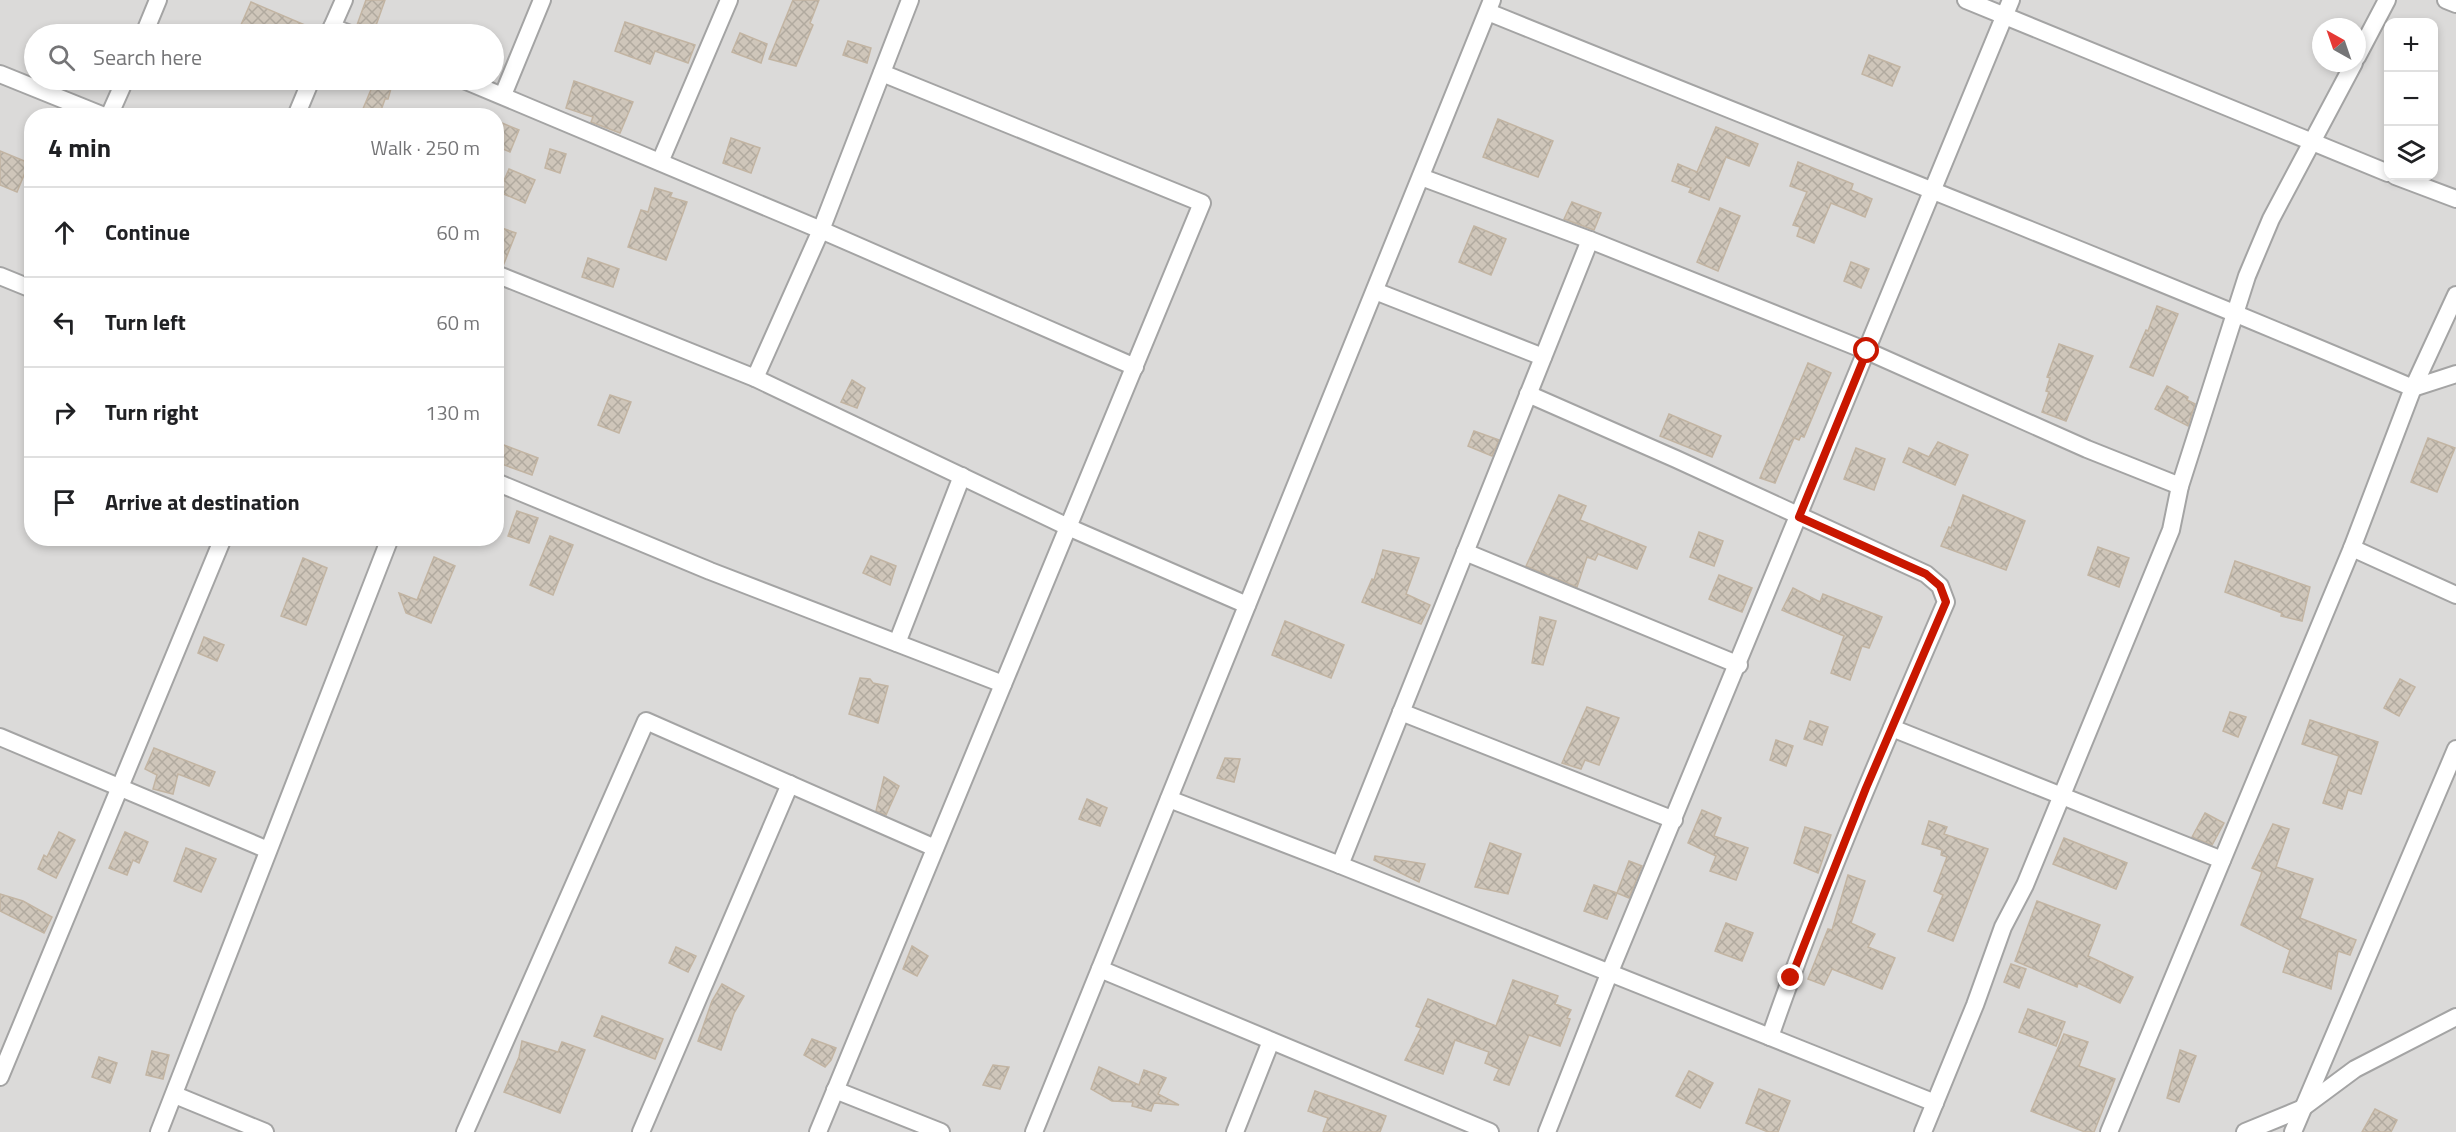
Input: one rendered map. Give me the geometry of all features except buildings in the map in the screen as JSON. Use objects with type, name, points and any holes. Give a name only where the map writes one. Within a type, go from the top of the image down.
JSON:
[{"type":"street","points":[[148,24],[158,0]]},
{"type":"street","points":[[334,24],[344,0]]},
{"type":"street","points":[[503,95],[542,0]]},
{"type":"street","points":[[660,162],[729,0]]},
{"type":"street","points":[[755,378],[821,230],[910,0]]},
{"type":"street","points":[[1966,0],[2008,8],[2312,143],[2384,171]]},
{"type":"street","points":[[2366,40],[2387,0]]},
{"type":"street","points":[[2446,0],[2456,4]]},
{"type":"street","points":[[1034,1132],[1490,6],[1933,192],[2235,312],[2413,388],[2456,374]]},
{"type":"street","points":[[1547,1132],[2008,8]]},
{"type":"street","points":[[1923,1132],[1975,1005],[2003,927],[2025,885],[2171,530],[2180,486],[2247,276],[2271,219],[2349,72]]},
{"type":"street","points":[[818,1132],[1202,203],[882,73]]},
{"type":"street","points":[[0,74],[24,84]]},
{"type":"street","points":[[40,90],[84,108]]},
{"type":"street","points":[[112,108],[120,90]]},
{"type":"street","points":[[299,108],[307,90]]},
{"type":"street","points":[[490,90],[821,230],[1135,367]]},
{"type":"street","points":[[1421,177],[1590,240],[1867,351],[2087,449],[2180,486]]},
{"type":"street","points":[[2406,180],[2456,199]]},
{"type":"street","points":[[1340,865],[1590,240]]},
{"type":"street","points":[[0,276],[24,286]]},
{"type":"street","points":[[504,279],[755,378],[1068,527],[1247,605]]},
{"type":"street","points":[[1375,291],[1543,357]]},
{"type":"street","points":[[2109,1132],[2352,548],[2413,388],[2456,295]]},
{"type":"street","points":[[1528,394],[1926,574],[1940,586],[1946,602],[1799,957],[1770,1037]]},
{"type":"street","points":[[897,643],[962,476]]},
{"type":"street","points":[[504,485],[710,571],[1003,684]]},
{"type":"street","points":[[0,1077],[220,546]]},
{"type":"street","points":[[159,1132],[387,546]]},
{"type":"street","points":[[2352,548],[2456,595]]},
{"type":"street","points":[[1465,552],[1739,665]]},
{"type":"street","points":[[1401,712],[1674,820]]},
{"type":"street","points":[[465,1132],[646,721],[935,848]]},
{"type":"street","points":[[1892,728],[2222,860]]},
{"type":"street","points":[[0,738],[268,850]]},
{"type":"street","points":[[2293,1132],[2301,1108],[2456,749]]},
{"type":"street","points":[[641,1132],[790,784]]},
{"type":"street","points":[[1169,799],[1935,1103]]},
{"type":"street","points":[[1100,969],[1490,1132]]},
{"type":"street","points":[[2245,1132],[2301,1108],[2355,1069],[2456,1017]]},
{"type":"street","points":[[1235,1132],[1271,1041]]},
{"type":"street","points":[[835,1090],[941,1132]]},
{"type":"street","points":[[175,1095],[265,1132]]},
{"type":"shaded area","points":[[0,0],[2456,0],[2456,1132],[0,1132]]},
{"type":"route","points":[[1791,978],[1866,788],[1946,602],[1940,586],[1926,574],[1799,517],[1867,351]]}]
